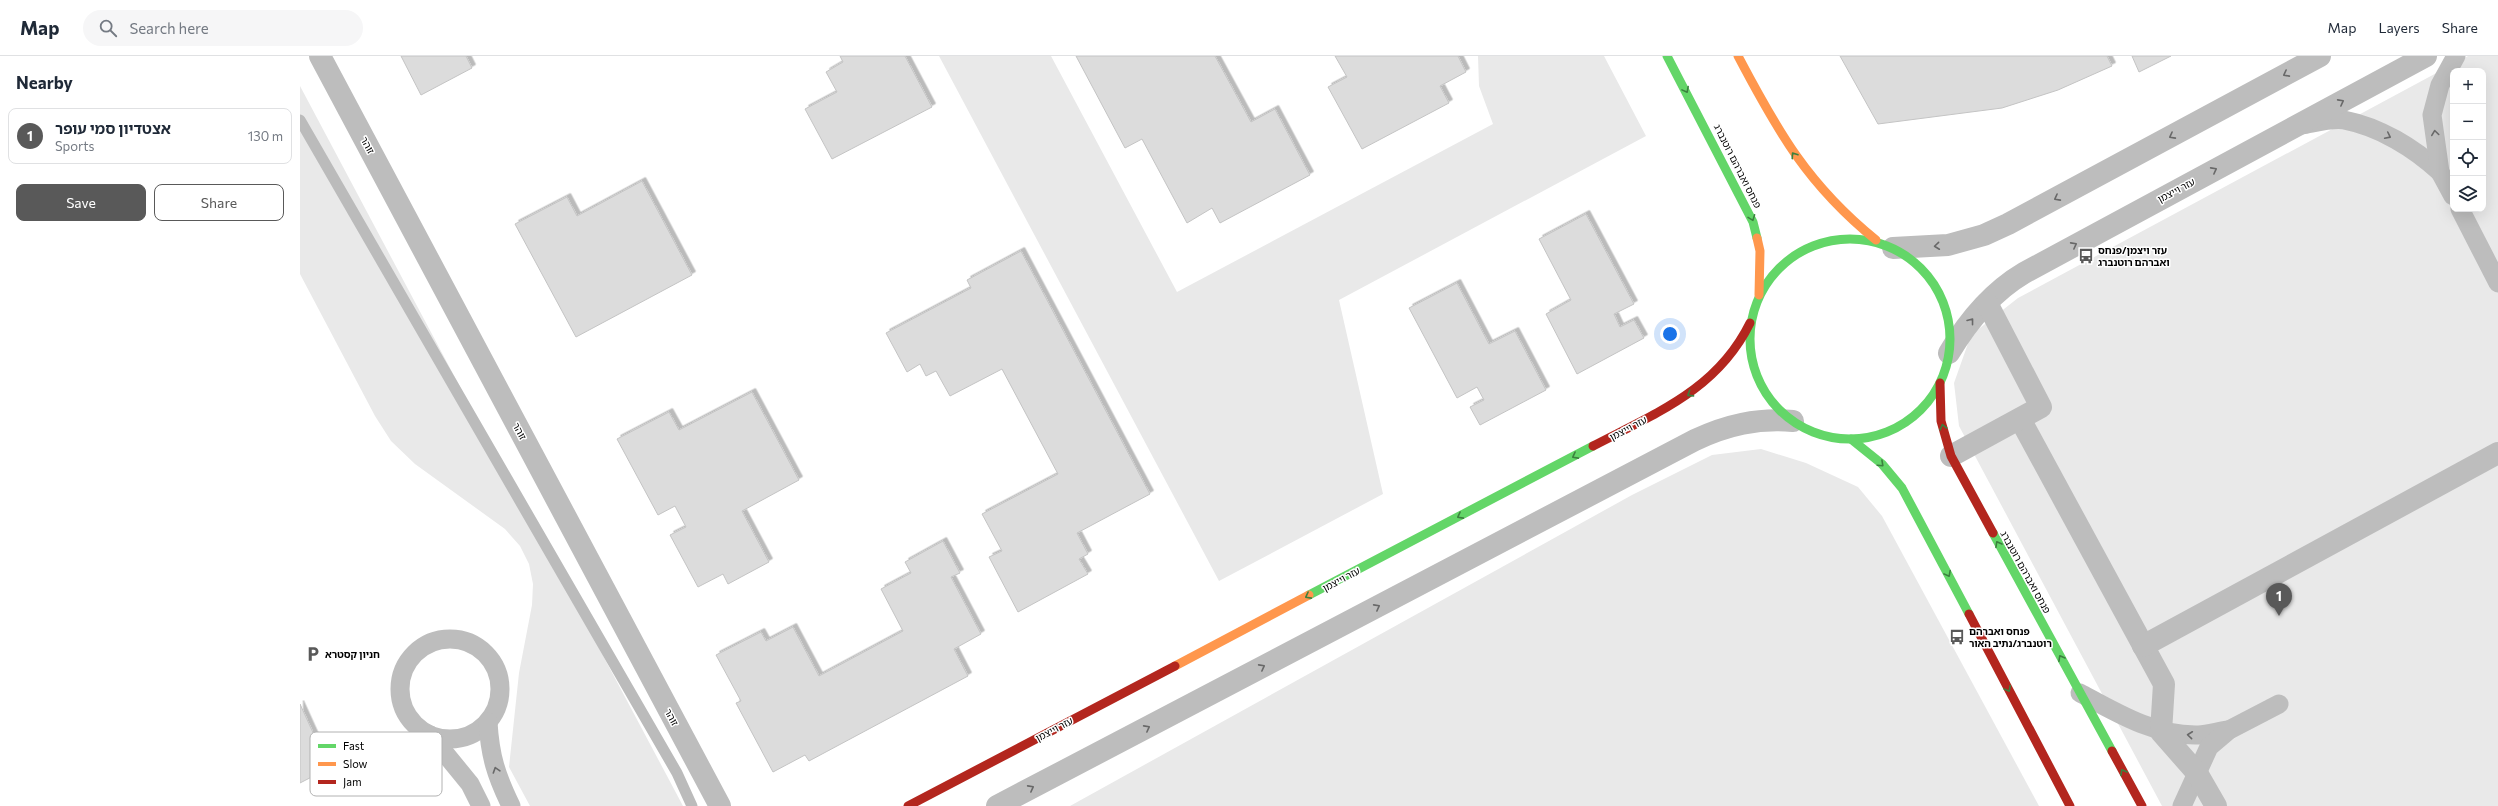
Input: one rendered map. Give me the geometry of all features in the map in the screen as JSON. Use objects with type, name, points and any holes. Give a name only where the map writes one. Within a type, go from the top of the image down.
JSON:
[{"type":"main road","name":"פנחס ואברהם רוטנברג","points":[[1667,56],[1753,222],[1760,251],[1759,295]]},
{"type":"main road","points":[[1738,56],[1778,131],[1806,172],[1848,219],[1919,266],[1938,292],[1948,322],[1949,353],[1940,383],[1922,408],[1897,428],[1866,438],[1851,439],[1820,435],[1792,421],[1770,400],[1754,371],[1749,339],[1750,323],[1759,295],[1767,281],[1788,258],[1817,243],[1848,238],[1886,245]]},
{"type":"main road","name":"עזר וייצמן","points":[[908,806],[1675,403],[1699,388],[1719,371],[1739,346],[1750,323]]},
{"type":"main road","name":"פנחס ואברהם רוטנברג","points":[[1940,383],[1941,421],[1951,456],[2142,806]]},
{"type":"main road","points":[[1851,439],[1882,464],[1902,488],[2070,806]]},
{"type":"street","name":"זוהר","points":[[320,56],[720,806]]},
{"type":"street","points":[[1886,245],[1948,245],[1984,235],[2008,224],[2320,56]]},
{"type":"street","name":"עזר וייצמן","points":[[1949,353],[1987,303],[2004,286],[2034,266],[2426,56]]},
{"type":"street","points":[[1951,456],[2041,407],[1987,303]]},
{"type":"street","points":[[2020,418],[2164,684],[2161,732],[2196,773],[2216,806]]},
{"type":"street","points":[[997,806],[1695,440],[1720,430],[1744,423],[1774,420],[1792,421]]},
{"type":"street","points":[[2143,646],[2498,452]]},
{"type":"lane","points":[[2440,172],[2432,115],[2440,85],[2456,56]]},
{"type":"lane","points":[[2296,125],[2343,120],[2387,135],[2421,155],[2440,172],[2450,190]]},
{"type":"lane","points":[[2462,212],[2498,283]]},
{"type":"lane","points":[[426,732],[415,725],[405,712],[400,695],[401,678],[408,662],[419,650],[431,642],[444,639],[459,640],[472,644],[483,652],[493,664],[498,678],[499,694],[496,708],[488,722],[476,732],[461,738],[442,738]]},
{"type":"lane","points":[[2080,693],[2127,718],[2161,732],[2199,736],[2229,730]]},
{"type":"lane","points":[[2182,806],[2209,747],[2229,730],[2279,704]]},
{"type":"lane","points":[[488,722],[490,754],[500,783],[511,806]]},
{"type":"lane","points":[[442,750],[470,784],[481,806]]},
{"type":"shaded area","points":[[939,56],[1051,56],[1177,292],[1493,124],[1479,86],[1478,56],[1604,56],[1646,136],[1339,300],[1383,494],[1219,581]]},
{"type":"shaded area","points":[[2468,56],[2498,56],[2498,806],[2162,806],[1959,426],[1954,383],[1971,335],[2018,298]]},
{"type":"shaded area","points":[[300,86],[683,806],[530,806],[509,767],[519,673],[532,605],[533,584],[529,564],[520,546],[505,529],[415,464],[391,441],[375,416],[300,274]]},
{"type":"shaded area","points":[[1761,449],[1806,463],[1858,487],[1882,516],[2039,806],[1070,806],[1632,495],[1712,455]]},
{"type":"building","points":[[401,56],[466,56],[472,68],[421,95]]},
{"type":"building","points":[[840,56],[905,56],[932,107],[832,159],[805,109],[837,92],[826,72],[843,62]]},
{"type":"building","points":[[1076,56],[1215,56],[1251,122],[1275,109],[1310,175],[1220,223],[1212,208],[1187,223],[1142,139],[1125,148]]},
{"type":"building","points":[[1335,56],[1458,56],[1466,72],[1440,86],[1449,103],[1362,149],[1328,87],[1347,77]]},
{"type":"building","points":[[1840,56],[2107,56],[2112,66],[2058,90],[2002,108],[1878,124]]},
{"type":"building","points":[[2132,56],[2171,56],[2139,72]]},
{"type":"building","points":[[642,181],[692,275],[576,337],[515,224],[567,197],[577,216]]},
{"type":"building","points":[[1586,214],[1634,304],[1614,314],[1620,327],[1634,320],[1644,338],[1577,374],[1546,314],[1571,300],[1539,239]]},
{"type":"building","points":[[1021,251],[1150,494],[1077,533],[1088,554],[1079,559],[1088,574],[1018,612],[989,557],[1002,551],[982,514],[1058,474],[1002,369],[950,396],[936,371],[926,376],[920,364],[907,372],[886,333],[971,288],[967,280]]},
{"type":"building","points":[[1457,283],[1489,344],[1515,331],[1546,390],[1480,425],[1470,407],[1484,400],[1477,387],[1457,398],[1409,308]]},
{"type":"building","points":[[752,392],[799,480],[742,511],[769,562],[728,584],[723,574],[698,587],[670,535],[686,527],[675,506],[658,515],[617,439],[669,412],[679,430]]},
{"type":"building","points":[[943,541],[960,573],[951,577],[981,634],[954,649],[968,676],[809,761],[805,755],[773,772],[736,703],[741,701],[716,655],[761,632],[766,641],[793,627],[819,676],[903,631],[881,589],[911,573],[905,562]]},
{"type":"building","points":[[300,704],[313,732],[310,732],[310,778],[300,783]]},
{"type":"waterway","points":[[300,120],[677,773],[692,806]]},
{"type":"traffic: fast","points":[[1667,56],[1753,222],[1757,238]]},
{"type":"traffic: fast","points":[[1840,239],[1860,239],[1888,246],[1914,261],[1928,275],[1943,301],[1950,329],[1950,339],[1950,349],[1943,377],[1928,403],[1914,417],[1888,432],[1879,435],[1860,439],[1840,439],[1812,432],[1786,417],[1772,403],[1757,377],[1754,368],[1750,349],[1750,329],[1757,301],[1772,275],[1786,261],[1812,246],[1821,243],[1840,239]]},
{"type":"traffic: fast","points":[[1851,439],[1882,464],[1902,488],[1969,614]]},
{"type":"traffic: fast","points":[[1309,595],[1593,446]]},
{"type":"traffic: fast","points":[[1993,533],[2112,751]]},
{"type":"traffic: slow","points":[[1738,56],[1767,109],[1796,156],[1831,199],[1876,240]]},
{"type":"traffic: slow","points":[[1757,238],[1760,251],[1759,295]]},
{"type":"traffic: slow","points":[[1175,666],[1309,595]]},
{"type":"traffic: jam","points":[[1593,446],[1662,410],[1702,383],[1720,366],[1736,346],[1750,323]]},
{"type":"traffic: jam","points":[[1940,383],[1941,421],[1951,456],[1993,533]]},
{"type":"traffic: jam","points":[[1969,614],[2070,806]]},
{"type":"traffic: jam","points":[[908,806],[1175,666]]},
{"type":"traffic: jam","points":[[2112,751],[2142,806]]},
{"type":"place","name":"עזר ויצמן/פנחס ואברהם רוטנברג","points":[[2086,256]]},
{"type":"place","name":"אצטדיון סמי עופר","points":[[2279,616]]},
{"type":"place","name":"פנחס ואברהם רוטנברג/נתיב האור","points":[[1957,637]]},
{"type":"place","name":"חניון קסטרא","points":[[313,654]]}]
